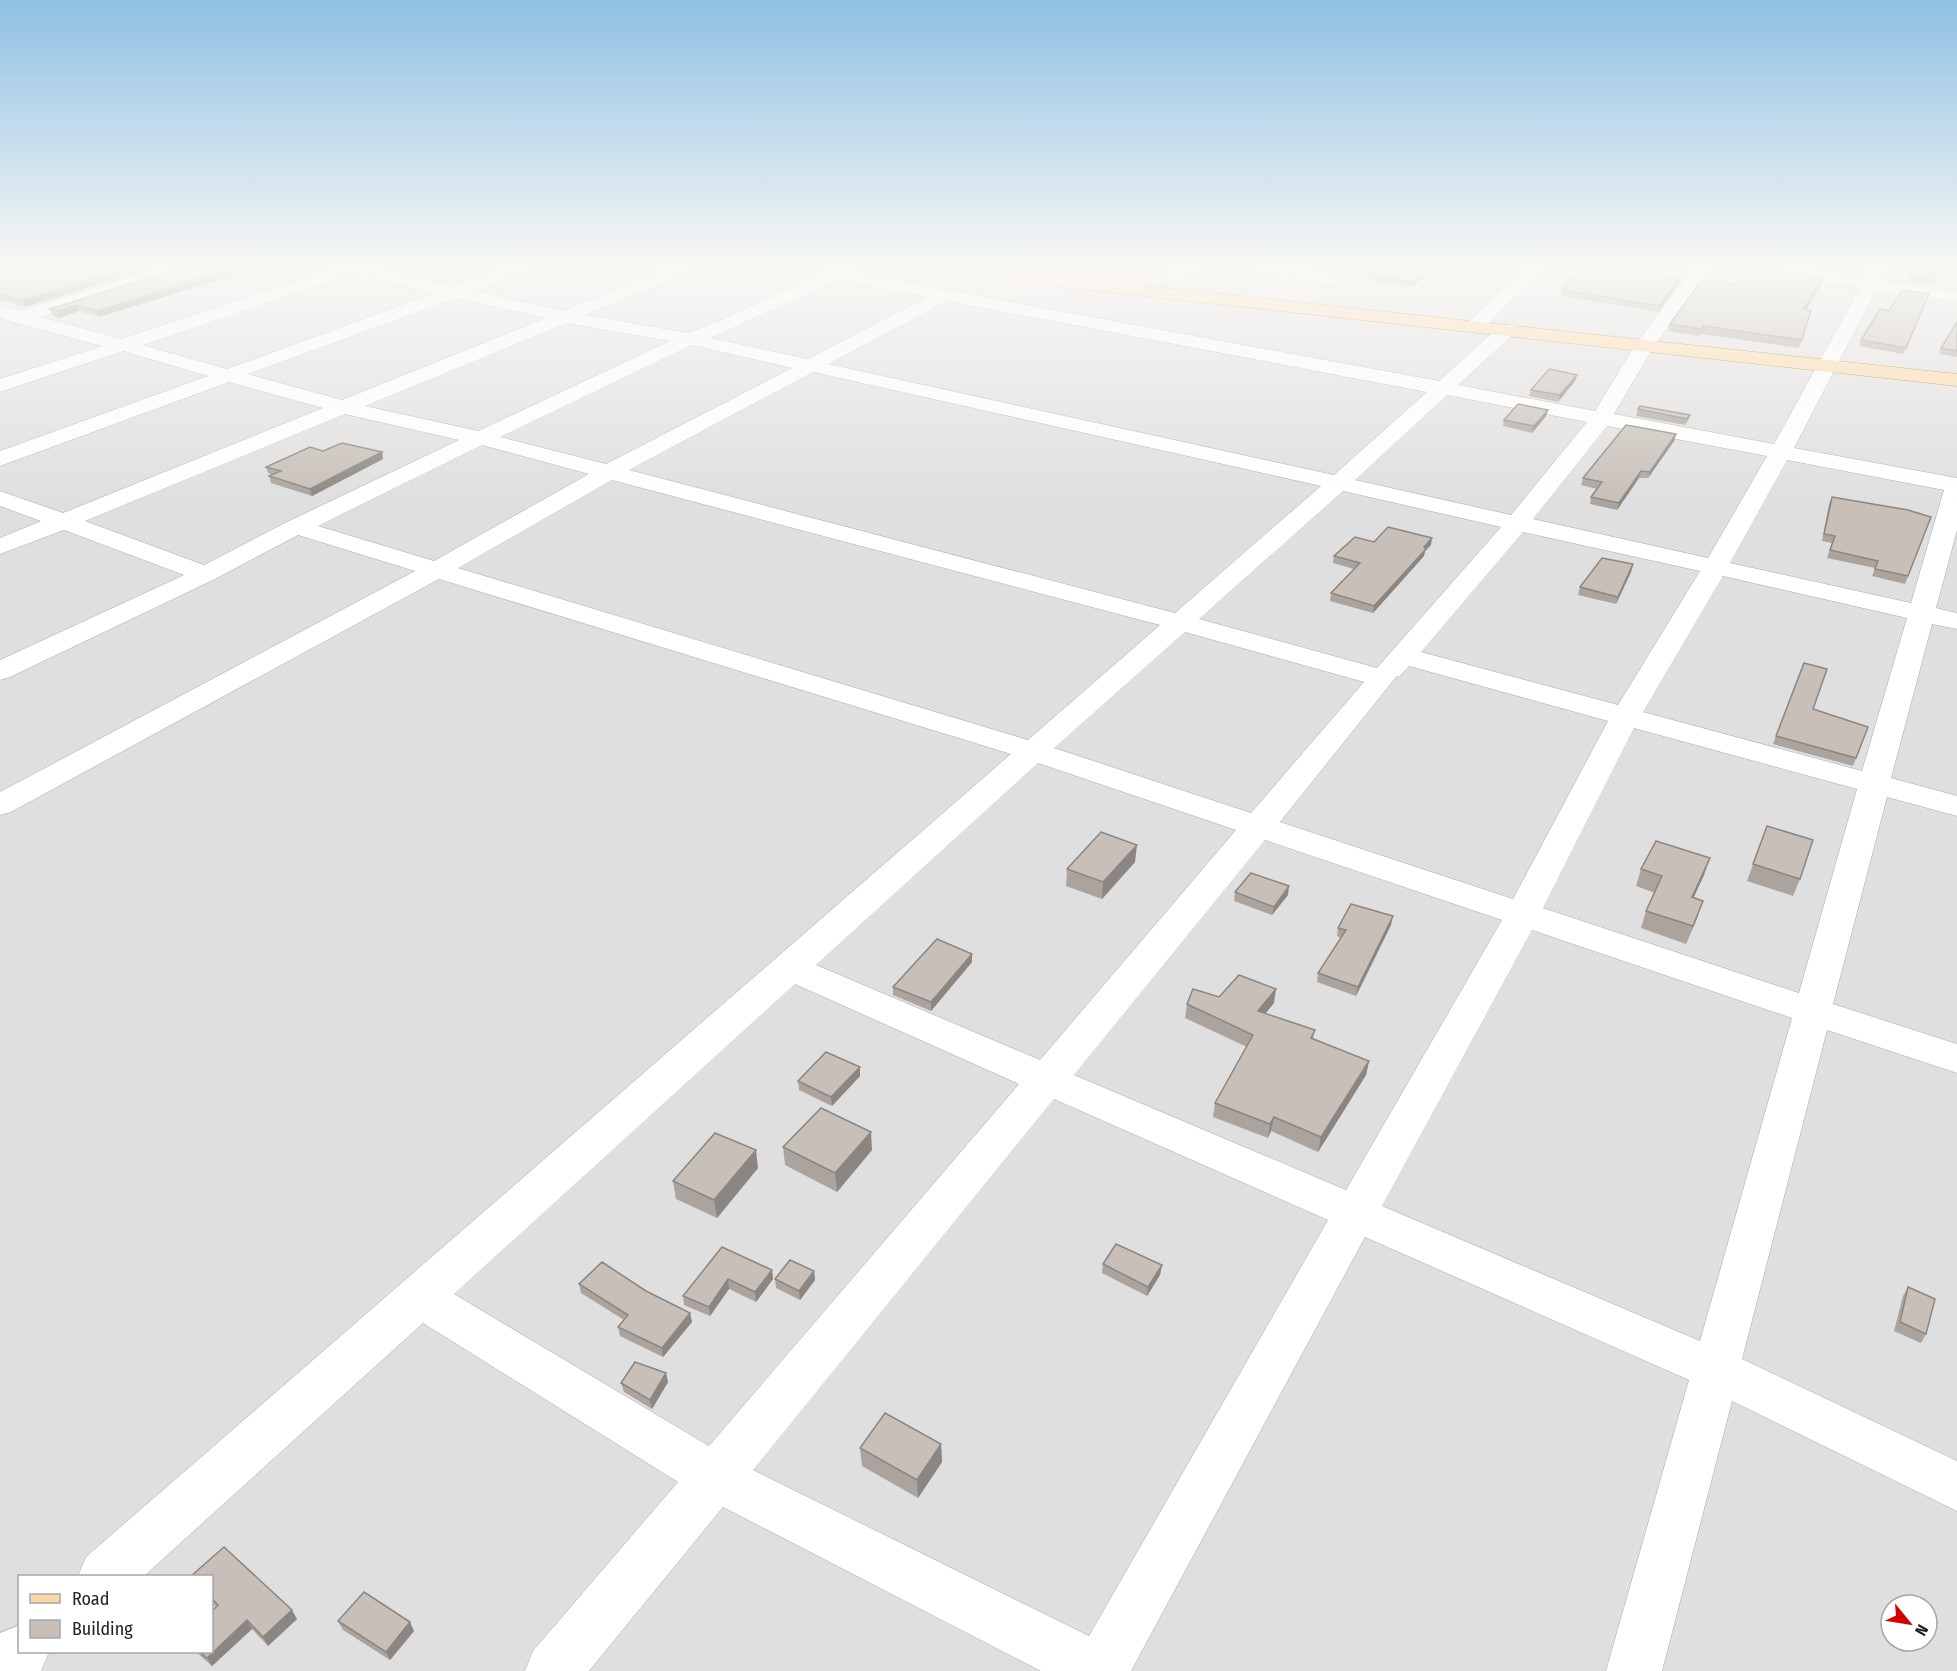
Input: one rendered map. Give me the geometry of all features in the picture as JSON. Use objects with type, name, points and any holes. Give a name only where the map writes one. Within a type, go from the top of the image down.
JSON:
[{"type":"main road","points":[[1662,347],[1957,380]]},
{"type":"street","points":[[0,386],[117,347]]},
{"type":"street","points":[[130,347],[342,407],[480,438],[1179,622],[1625,717],[1957,806]]},
{"type":"street","points":[[0,459],[309,347]]},
{"type":"street","points":[[0,548],[491,347]]},
{"type":"street","points":[[0,671],[206,574],[296,527],[673,347]]},
{"type":"street","points":[[726,347],[1940,617]]},
{"type":"street","points":[[0,805],[436,570],[609,472],[847,347]]},
{"type":"street","points":[[1223,347],[1957,485],[1940,617],[1874,784],[1634,1671]]},
{"type":"street","points":[[106,1575],[1179,622],[1339,483],[1443,388],[1476,347]]},
{"type":"street","points":[[553,1671],[1259,825],[1518,522],[1601,418],[1644,347]]},
{"type":"street","points":[[419,1297],[715,1477],[1100,1671],[1523,913],[1625,717],[1716,566],[1839,347]]},
{"type":"street","points":[[0,498],[206,574]]},
{"type":"street","points":[[296,527],[1034,751],[1957,1059]]},
{"type":"street","points":[[790,968],[1046,1081],[1717,1370],[1957,1487]]},
{"type":"street","points":[[0,1670],[20,1653]]},
{"type":"shaded area","points":[[0,347],[1957,347],[1957,1671],[0,1671]]},
{"type":"building","points":[[1957,347],[1957,351],[1941,348]]},
{"type":"building","points":[[1549,369],[1577,375],[1560,395],[1531,390]]},
{"type":"building","points":[[1518,404],[1548,410],[1534,426],[1504,420]]},
{"type":"building","points":[[1640,406],[1690,415],[1687,419],[1638,409]]},
{"type":"building","points":[[1626,425],[1676,434],[1650,472],[1641,471],[1619,503],[1591,497],[1602,482],[1583,478]]},
{"type":"building","points":[[342,443],[382,452],[310,489],[269,476],[281,471],[266,467],[310,447],[323,451]]},
{"type":"building","points":[[1832,497],[1908,510],[1931,517],[1908,576],[1875,569],[1878,561],[1830,550],[1835,536],[1824,534]]},
{"type":"building","points":[[1388,527],[1432,538],[1424,547],[1426,549],[1374,606],[1331,593],[1360,563],[1334,556],[1355,537],[1374,542]]},
{"type":"building","points":[[1602,558],[1633,564],[1618,597],[1580,587]]},
{"type":"building","points":[[1804,663],[1827,669],[1813,709],[1868,727],[1856,758],[1776,736]]},
{"type":"building","points":[[1767,826],[1813,840],[1800,879],[1753,864]]},
{"type":"building","points":[[1101,832],[1137,845],[1103,882],[1067,869]]},
{"type":"building","points":[[1656,841],[1710,858],[1692,897],[1703,901],[1693,926],[1646,911],[1662,876],[1641,869]]},
{"type":"building","points":[[1251,873],[1289,886],[1274,907],[1235,892]]},
{"type":"building","points":[[1351,904],[1393,916],[1358,987],[1318,973],[1346,930],[1338,928]]},
{"type":"building","points":[[937,939],[972,954],[931,1002],[893,987]]},
{"type":"building","points":[[1239,975],[1276,989],[1258,1011],[1315,1030],[1311,1038],[1369,1061],[1321,1137],[1274,1117],[1270,1124],[1215,1103],[1253,1035],[1187,1004],[1193,989],[1219,997]]},
{"type":"building","points":[[826,1052],[860,1067],[831,1097],[798,1081]]},
{"type":"building","points":[[821,1108],[871,1132],[835,1173],[783,1147]]},
{"type":"building","points":[[715,1133],[756,1150],[714,1200],[673,1181]]},
{"type":"building","points":[[1116,1244],[1162,1265],[1148,1287],[1103,1264]]},
{"type":"building","points":[[722,1247],[772,1270],[755,1292],[728,1279],[709,1307],[683,1296]]},
{"type":"building","points":[[790,1260],[814,1271],[799,1291],[775,1279]]},
{"type":"building","points":[[602,1262],[646,1291],[690,1313],[662,1348],[618,1327],[628,1315],[579,1284]]},
{"type":"building","points":[[1908,1287],[1935,1299],[1926,1334],[1900,1322]]},
{"type":"building","points":[[635,1362],[666,1373],[650,1400],[621,1383]]},
{"type":"building","points":[[885,1413],[941,1444],[917,1480],[860,1448]]},
{"type":"building","points":[[224,1547],[292,1610],[263,1637],[247,1620],[213,1652],[213,1610],[218,1605],[213,1600],[213,1575],[192,1575]]},
{"type":"building","points":[[364,1592],[410,1622],[386,1652],[338,1621]]},
{"type":"building","points":[[201,1653],[212,1653],[207,1658]]}]
